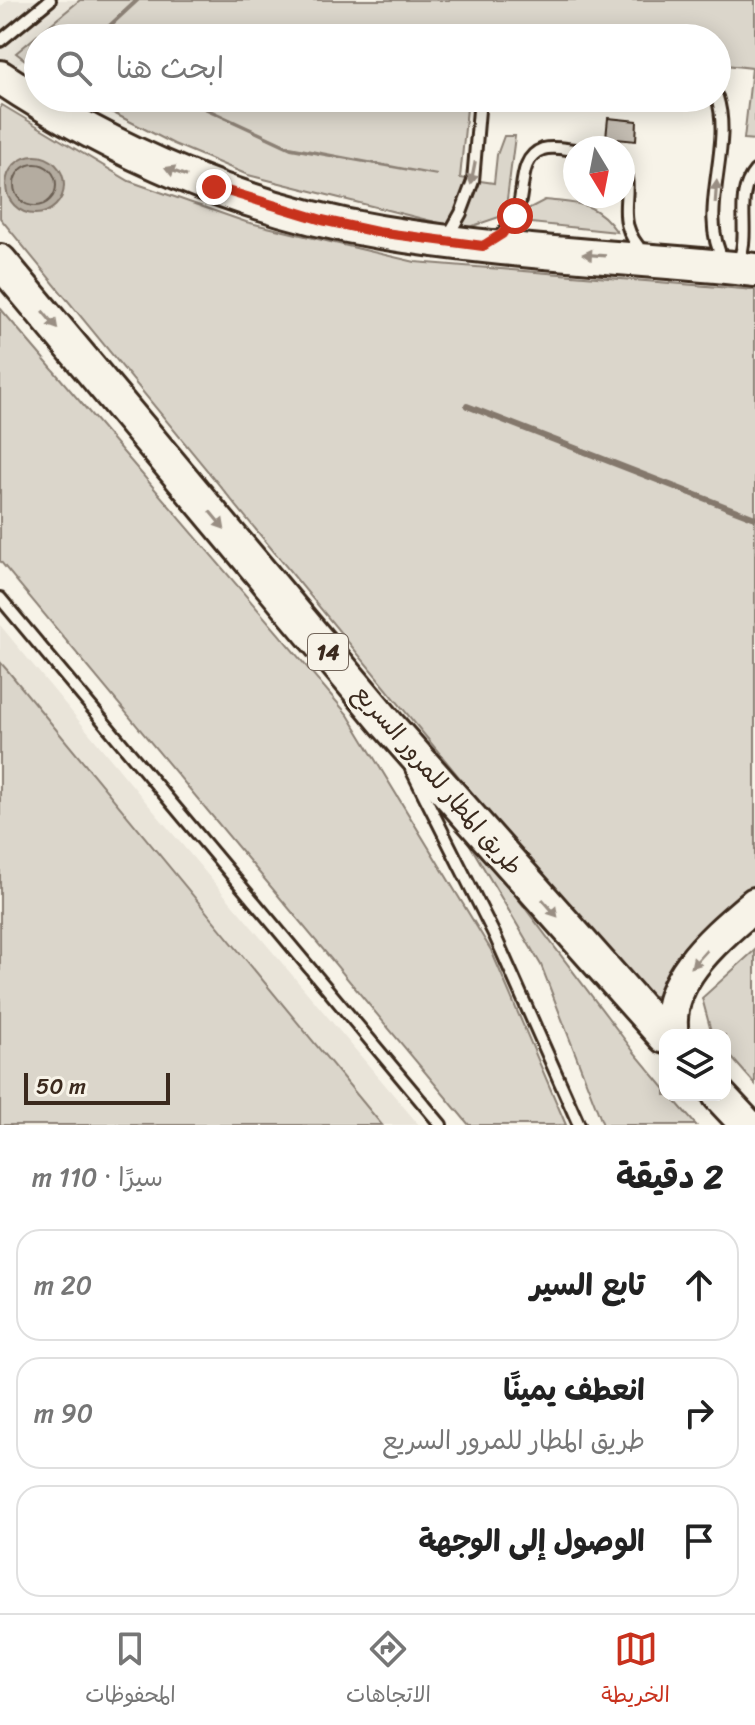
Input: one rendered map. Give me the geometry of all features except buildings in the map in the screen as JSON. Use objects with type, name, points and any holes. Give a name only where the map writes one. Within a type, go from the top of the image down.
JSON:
[{"type":"main road","points":[[57,112],[111,143],[214,187],[322,220],[444,242],[739,268]]},
{"type":"main road","name":"طريق المطار للمرور السريع","points":[[0,261],[388,725],[659,1030]]},
{"type":"main road","points":[[672,1029],[674,1000],[689,970],[755,904]]},
{"type":"main road","points":[[725,1101],[747,1125]]},
{"type":"lane","points":[[0,41],[50,0]]},
{"type":"lane","points":[[444,242],[473,181],[479,112]]},
{"type":"lane","points":[[720,112],[714,232],[720,255],[739,268],[745,245],[743,197],[749,178],[755,171]]},
{"type":"lane","points":[[483,246],[502,234],[515,216],[526,166],[534,154],[547,148],[563,149]]},
{"type":"lane","points":[[624,208],[627,227],[637,246],[653,260]]},
{"type":"lane","points":[[0,598],[441,1125]]},
{"type":"lane","points":[[388,725],[495,936],[579,1125]]},
{"type":"shaded area","points":[[8,0],[97,0],[60,24],[24,24],[24,59],[0,78],[0,7]]},
{"type":"shaded area","points":[[80,0],[136,0],[110,24],[51,24]]},
{"type":"shaded area","points":[[139,0],[755,0],[755,140],[744,139],[752,68],[731,66],[731,24],[113,24]]},
{"type":"shaded area","points":[[24,46],[24,59],[16,53]]},
{"type":"shaded area","points":[[2,105],[129,181],[246,222],[415,262],[755,290],[755,888],[678,955],[667,987],[657,996],[645,996],[633,989],[0,218]]},
{"type":"shaded area","points":[[111,112],[211,112],[291,149],[437,175],[290,147],[214,112],[467,112],[460,178],[494,183],[497,155],[504,136],[515,136],[505,215],[467,228],[248,175],[174,144]]},
{"type":"shaded area","points":[[545,200],[563,202],[563,208],[591,208],[617,232],[521,222],[526,210]]},
{"type":"shaded area","points":[[0,308],[348,715],[491,950],[566,1125],[469,1125],[0,561]]},
{"type":"shaded area","points":[[0,625],[146,802],[419,1125],[0,1125]]},
{"type":"shaded area","points":[[0,662],[8,671],[382,1125],[0,1125]]},
{"type":"shaded area","points":[[444,801],[659,1082],[659,1101],[675,1101],[696,1125],[603,1125],[541,965]]},
{"type":"shaded area","points":[[755,950],[755,1084],[731,1057],[731,1029],[710,1029],[702,998]]},
{"type":"water","points":[[35,156],[55,165],[64,185],[55,205],[35,214],[15,205],[6,185],[15,165]]},
{"type":"waterway","points":[[467,406],[755,518]]},
{"type":"route","points":[[214,187],[322,220],[377,232],[483,246],[502,234],[515,216]]}]
